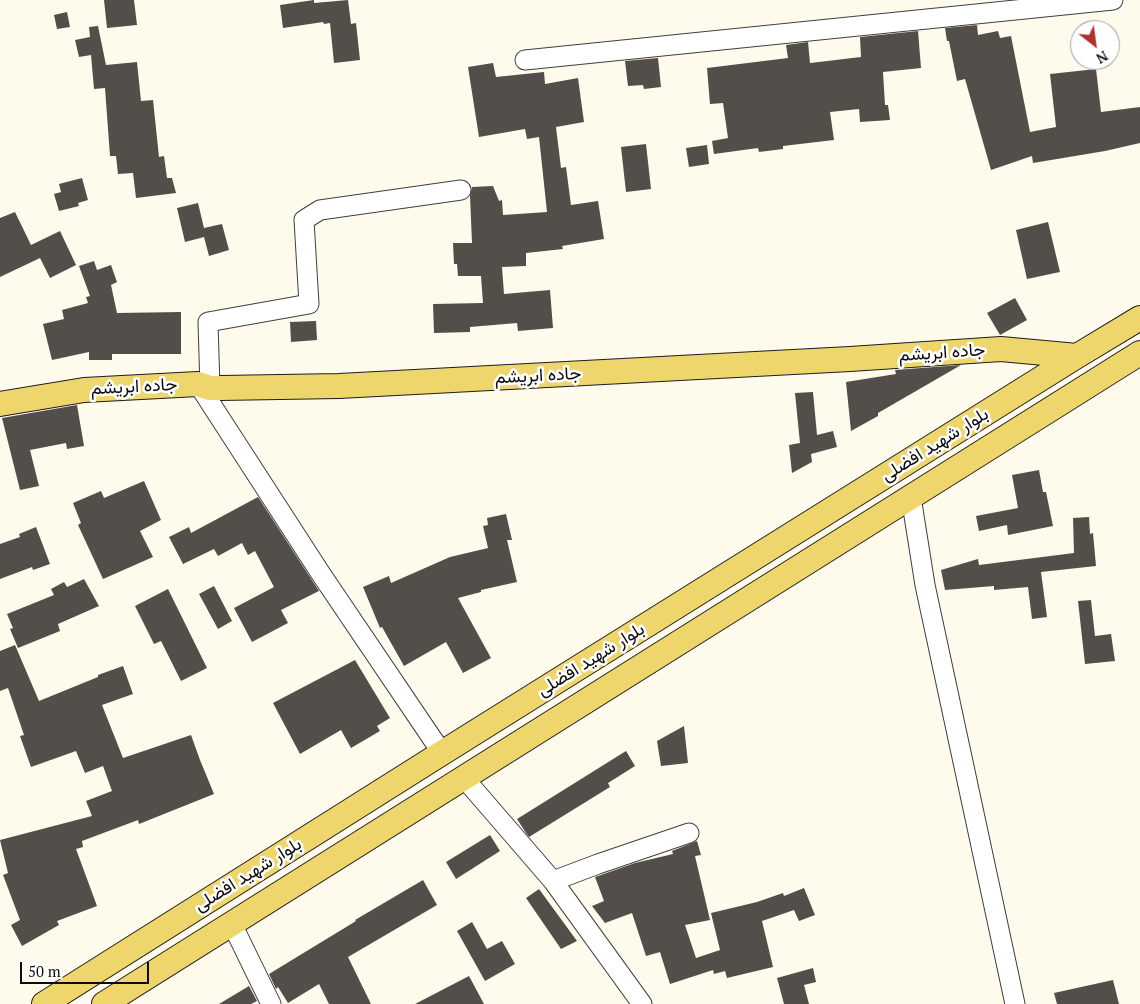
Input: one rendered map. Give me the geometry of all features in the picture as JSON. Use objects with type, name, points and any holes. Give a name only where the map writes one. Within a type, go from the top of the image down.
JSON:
[{"type":"main road","name":"بلوار شهید افضلی","points":[[44,1004],[442,753],[1140,318]]},
{"type":"main road","name":"جاده ابریشم","points":[[0,404],[84,390],[204,386],[339,386],[850,360],[1001,349],[1077,356]]},
{"type":"main road","name":"بلوار شهید افضلی","points":[[104,1004],[1140,353]]},
{"type":"main road","points":[[570,674],[579,706]]},
{"type":"street","points":[[525,60],[1113,0]]},
{"type":"street","points":[[442,753],[321,574],[204,386],[208,322],[309,304],[304,220],[320,210],[461,190]]},
{"type":"street","points":[[911,497],[925,585],[1015,1004]]},
{"type":"street","points":[[464,778],[553,882],[642,1004]]},
{"type":"street","points":[[553,882],[598,864],[689,833]]},
{"type":"street","points":[[232,924],[271,1004]]},
{"type":"building","points":[[104,0],[134,0],[137,25],[107,28]]},
{"type":"building","points":[[314,0],[314,3],[348,0],[351,24],[356,23],[360,60],[334,63],[330,23],[324,24],[323,22],[283,28],[280,5]]},
{"type":"building","points":[[67,12],[70,27],[57,29],[54,15]]},
{"type":"building","points":[[977,25],[978,35],[998,31],[1000,38],[1011,36],[1030,132],[1056,127],[1050,74],[1096,70],[1101,112],[1140,107],[1140,143],[1033,163],[1032,156],[991,170],[965,79],[957,81],[945,28]]},
{"type":"building","points":[[98,26],[106,65],[137,62],[141,101],[153,100],[159,157],[164,156],[167,178],[172,178],[176,193],[136,198],[133,173],[118,174],[116,156],[110,156],[105,88],[94,89],[91,55],[79,57],[75,40],[90,37],[89,27]]},
{"type":"building","points":[[918,31],[921,68],[883,72],[885,105],[888,105],[890,120],[860,122],[859,109],[830,112],[834,140],[783,146],[783,149],[759,152],[758,148],[714,154],[712,141],[728,138],[723,103],[710,104],[707,68],[788,58],[786,45],[808,42],[810,63],[861,57],[860,37]]},
{"type":"building","points":[[658,58],[661,87],[644,89],[643,85],[628,86],[625,61]]},
{"type":"building","points":[[493,63],[496,77],[544,72],[545,84],[578,78],[584,122],[556,127],[561,168],[566,167],[571,205],[598,201],[604,239],[562,246],[563,249],[526,253],[526,266],[502,267],[504,294],[550,290],[553,328],[518,331],[517,323],[470,327],[470,332],[434,333],[433,304],[483,303],[481,276],[458,276],[457,264],[454,264],[453,243],[472,243],[470,196],[472,187],[493,186],[499,201],[502,200],[503,215],[547,212],[539,137],[527,139],[525,129],[479,137],[468,67]]},
{"type":"building","points":[[646,144],[651,189],[626,192],[621,147]]},
{"type":"building","points":[[707,145],[709,164],[689,167],[686,148]]},
{"type":"building","points":[[82,178],[88,200],[78,203],[79,206],[59,211],[54,194],[61,192],[59,184]]},
{"type":"building","points":[[198,203],[204,228],[222,224],[229,250],[209,256],[204,237],[185,242],[177,208]]},
{"type":"building","points":[[15,212],[31,245],[60,231],[76,265],[50,278],[40,258],[0,277],[0,218]]},
{"type":"building","points":[[1048,222],[1060,272],[1027,279],[1016,230]]},
{"type":"building","points":[[94,261],[97,270],[111,265],[117,282],[111,285],[117,313],[181,312],[181,354],[112,354],[112,360],[89,360],[89,352],[52,360],[43,324],[64,319],[62,310],[88,303],[86,297],[90,296],[79,266]]},
{"type":"building","points":[[1015,298],[1027,320],[1000,335],[987,313]]},
{"type":"building","points":[[316,321],[317,340],[291,342],[290,322]]},
{"type":"building","points":[[961,365],[878,413],[878,416],[851,431],[846,382],[896,374],[895,370]]},
{"type":"building","points":[[813,392],[817,435],[833,431],[837,447],[811,454],[812,462],[792,473],[789,445],[800,443],[795,393]]},
{"type":"building","points":[[77,405],[84,446],[67,449],[66,443],[30,450],[39,486],[20,490],[2,418]]},
{"type":"building","points":[[1039,470],[1053,526],[1008,535],[1007,525],[979,531],[976,516],[1018,508],[1012,475]]},
{"type":"building","points":[[144,481],[161,520],[140,531],[153,557],[103,579],[78,525],[81,523],[73,503],[101,491],[104,498]]},
{"type":"building","points":[[258,497],[319,591],[281,610],[288,623],[252,642],[234,608],[274,587],[255,551],[248,555],[242,543],[218,556],[214,549],[183,564],[169,537],[189,527],[191,533]]},
{"type":"building","points":[[506,514],[512,540],[507,540],[517,582],[481,590],[481,592],[458,598],[491,658],[463,673],[446,642],[404,666],[382,627],[380,628],[363,587],[389,576],[391,583],[450,557],[488,548],[483,526],[488,525],[487,518]]},
{"type":"building","points":[[1089,517],[1090,534],[1093,533],[1096,566],[1041,572],[1047,617],[1032,619],[1028,587],[994,590],[994,586],[945,590],[941,570],[978,559],[979,565],[1074,553],[1073,518]]},
{"type":"building","points":[[36,527],[50,564],[33,570],[32,567],[0,579],[0,544],[20,537],[19,534]]},
{"type":"building","points":[[84,579],[99,606],[58,624],[60,631],[18,648],[10,629],[13,628],[7,614],[54,595],[51,589],[64,582],[67,587]]},
{"type":"building","points":[[214,586],[232,621],[218,629],[199,594]]},
{"type":"building","points":[[168,589],[207,668],[181,681],[161,641],[154,644],[135,606]]},
{"type":"building","points":[[1091,600],[1095,636],[1111,634],[1115,661],[1085,664],[1078,601]]},
{"type":"building","points":[[15,645],[39,701],[123,666],[133,694],[102,705],[123,758],[191,735],[214,794],[139,824],[138,820],[82,841],[83,847],[76,849],[97,906],[57,921],[59,925],[22,946],[11,925],[20,920],[3,875],[8,873],[0,840],[92,816],[86,801],[112,791],[103,766],[85,773],[76,751],[31,767],[20,736],[24,735],[8,688],[0,691],[0,651]]},
{"type":"building","points":[[355,660],[390,718],[377,726],[380,731],[351,748],[341,730],[300,754],[273,703]]},
{"type":"building","points":[[684,726],[688,763],[661,766],[657,741]]},
{"type":"building","points":[[626,751],[635,766],[608,783],[610,787],[529,837],[517,819]]},
{"type":"building","points":[[490,835],[500,851],[456,879],[446,862]]},
{"type":"building","points":[[697,841],[701,855],[695,856],[710,920],[685,925],[696,958],[720,950],[711,913],[757,902],[783,893],[784,896],[804,888],[815,915],[799,921],[794,910],[762,921],[773,967],[727,978],[725,971],[714,974],[713,970],[670,984],[660,952],[646,956],[632,913],[605,923],[592,906],[604,901],[595,877],[635,863],[673,854],[672,851]]},
{"type":"building","points":[[423,880],[437,905],[348,957],[371,1004],[329,1004],[319,984],[288,1003],[278,987],[276,989],[269,974]]},
{"type":"building","points":[[539,889],[577,941],[561,949],[526,898]]},
{"type":"building","points":[[472,922],[487,949],[502,941],[515,964],[485,981],[457,931]]},
{"type":"building","points":[[813,968],[816,982],[804,985],[809,1004],[784,1004],[777,978]]},
{"type":"building","points":[[469,976],[484,1004],[415,1004]]},
{"type":"building","points":[[1113,980],[1119,1004],[1057,1004],[1054,993]]},
{"type":"building","points":[[249,986],[257,1001],[251,1004],[219,1004]]}]
